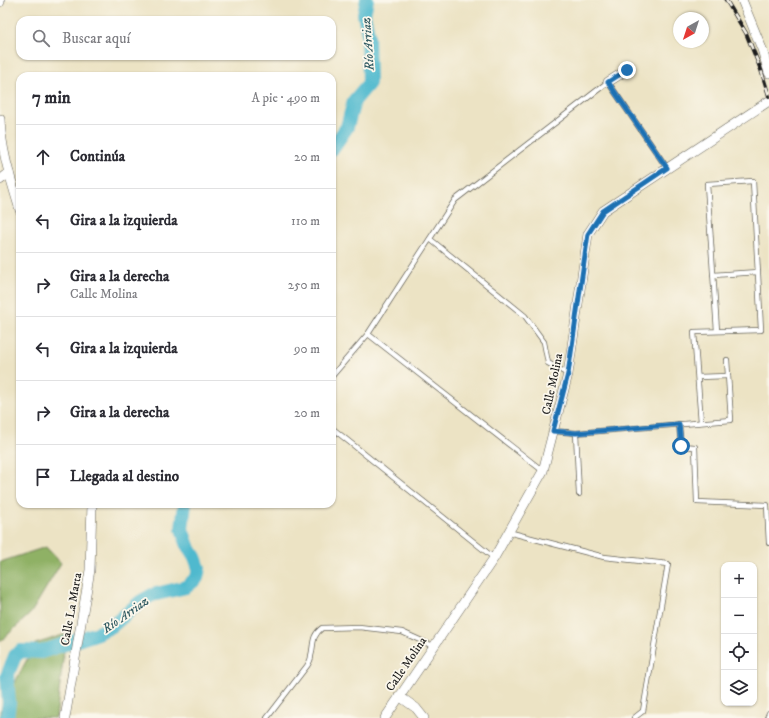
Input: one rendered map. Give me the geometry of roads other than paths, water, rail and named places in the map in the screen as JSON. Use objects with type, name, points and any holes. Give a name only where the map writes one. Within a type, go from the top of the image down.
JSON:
[{"type":"street","points":[[742,0],[762,50],[769,73]]},
{"type":"street","points":[[608,82],[627,70]]},
{"type":"street","name":"Calle Molina","points":[[384,718],[494,558],[543,471],[568,374],[588,234],[603,211],[769,101]]},
{"type":"street","points":[[0,119],[0,131],[9,173],[16,197]]},
{"type":"street","points":[[0,180],[9,173]]},
{"type":"street","name":"Calle La Marta","points":[[65,718],[82,625],[90,570],[92,508]]},
{"type":"street","points":[[399,696],[416,708],[424,718]]},
{"type":"lane","points":[[336,371],[368,334],[455,200],[608,82],[667,168]]},
{"type":"lane","points":[[700,422],[694,332],[761,330],[753,181],[707,184],[717,331]]},
{"type":"lane","points":[[430,239],[525,316],[544,342],[548,363],[568,374]]},
{"type":"lane","points":[[713,275],[758,272]]},
{"type":"lane","points":[[368,334],[543,471]]},
{"type":"lane","points":[[553,431],[576,433],[731,420],[727,360]]},
{"type":"lane","points":[[698,377],[728,376]]},
{"type":"lane","points":[[679,424],[681,446],[695,448],[697,502],[766,505],[769,543]]},
{"type":"lane","points":[[336,431],[494,558]]},
{"type":"lane","points":[[576,433],[579,494]]},
{"type":"lane","points":[[508,532],[604,557],[668,564],[643,711],[634,718]]},
{"type":"lane","points":[[267,718],[307,666],[311,656],[314,638],[317,632],[322,628],[360,627],[402,632],[433,646]]},
{"type":"lane","points":[[767,718],[769,713]]},
{"type":"waterway","name":"Río Arriaz","points":[[336,143],[347,127],[354,101],[369,83],[368,34],[364,14],[367,0]]},
{"type":"waterway","name":"Río Arriaz","points":[[7,718],[9,703],[7,676],[15,656],[21,651],[41,652],[98,633],[112,626],[140,602],[152,595],[186,587],[197,578],[199,568],[195,557],[188,546],[182,529],[185,508]]},
{"type":"railway","points":[[726,0],[746,33],[761,70],[769,96]]}]
